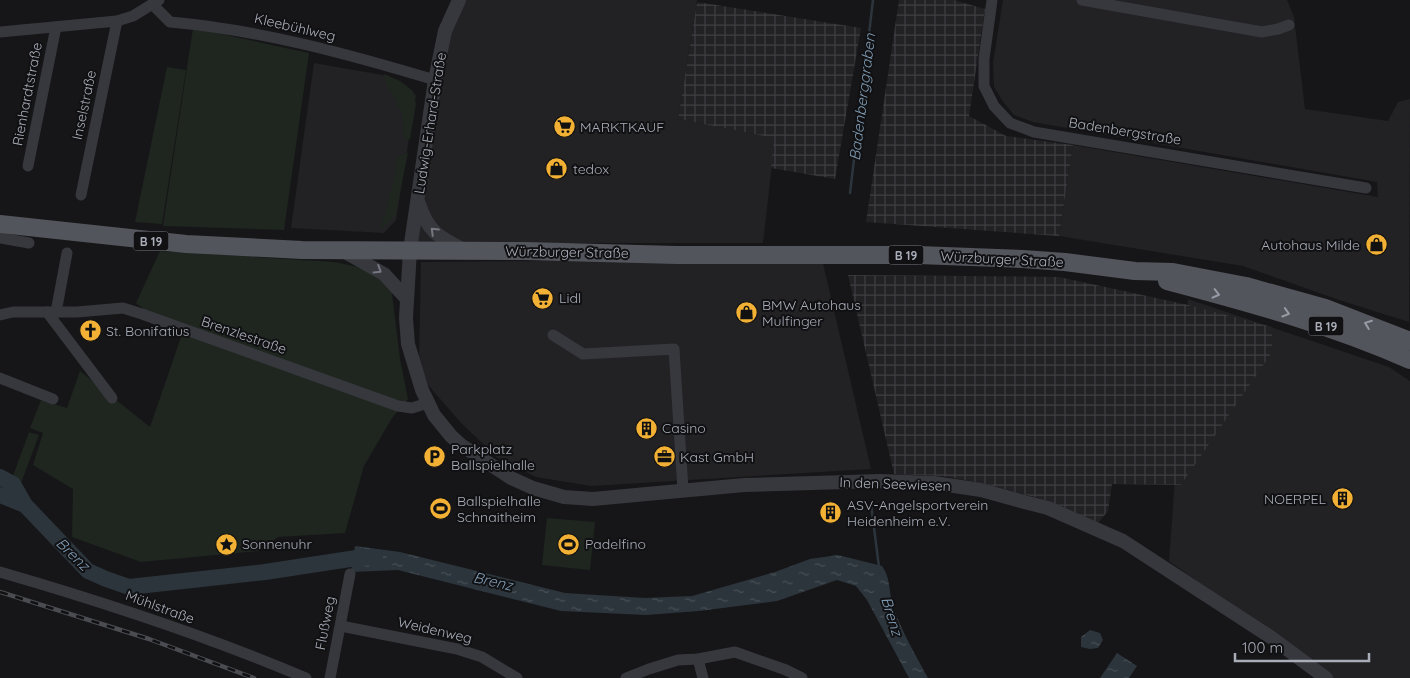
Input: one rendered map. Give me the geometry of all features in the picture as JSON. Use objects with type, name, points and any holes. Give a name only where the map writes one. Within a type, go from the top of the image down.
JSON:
[{"type":"main road","name":"Würzburger Straße","points":[[0,224],[186,244],[342,250],[464,250],[676,255],[968,256],[1057,261],[1135,271],[1173,272],[1246,286],[1325,308],[1410,341]]},
{"type":"main road","name":"Würzburger Straße","points":[[1135,271],[1291,315],[1346,334],[1410,360]]},
{"type":"street","name":"Ludwig-Erhard-Straße","points":[[410,250],[445,31],[459,0]]},
{"type":"street","name":"Badenbergstraße","points":[[992,0],[984,59],[984,86],[994,106],[1010,123],[1034,132],[1366,188]]},
{"type":"street","points":[[1082,0],[1262,32],[1278,30],[1289,25]]},
{"type":"street","name":"Kleebühlweg","points":[[156,2],[170,22],[204,25],[283,38],[367,59],[436,80]]},
{"type":"street","points":[[0,32],[117,21],[134,16],[156,2]]},
{"type":"street","name":"Inselstraße","points":[[81,194],[117,21]]},
{"type":"street","name":"Rienhardtstraße","points":[[28,166],[56,27]]},
{"type":"street","points":[[418,201],[425,221],[443,239],[464,250]]},
{"type":"street","points":[[0,238],[29,243]]},
{"type":"street","points":[[342,250],[384,274],[407,299]]},
{"type":"street","name":"In den Seewiesen","points":[[410,250],[406,318],[408,344],[417,378],[434,415],[451,436],[461,445],[511,478],[533,488],[564,497],[593,499],[683,490],[810,482],[880,481],[934,483],[981,490],[1048,508],[1123,542],[1272,638],[1326,678]]},
{"type":"street","points":[[67,253],[52,312],[112,398]]},
{"type":"street","name":"Brenzlestraße","points":[[0,315],[13,312],[123,308],[398,406],[412,408],[428,402]]},
{"type":"street","points":[[553,335],[583,354],[674,349],[683,490]]},
{"type":"street","points":[[0,378],[53,399]]},
{"type":"street","name":"Mühlstraße","points":[[0,572],[93,599],[143,616],[306,678]]},
{"type":"street","name":"Flußweg","points":[[330,678],[350,574]]},
{"type":"street","name":"Weidenweg","points":[[341,626],[457,649],[482,657],[517,678]]},
{"type":"street","points":[[626,678],[678,660],[698,659],[735,652],[786,670],[802,678]]},
{"type":"street","points":[[698,659],[703,678]]},
{"type":"shaded area","points":[[466,0],[697,0],[678,119],[775,138],[763,243],[416,243],[439,92],[450,34]]},
{"type":"shaded area","points":[[899,0],[954,0],[985,9],[969,116],[1006,136],[1073,145],[1059,236],[866,222]]},
{"type":"shaded area","points":[[1003,0],[1287,0],[1294,17],[1305,109],[1388,121],[1398,102],[1410,99],[1409,322],[1339,300],[1243,266],[1059,236],[1073,145],[1378,197],[1377,182],[1033,122],[1014,115],[994,87],[993,63]]},
{"type":"shaded area","points":[[697,2],[861,28],[835,179],[771,168],[774,138],[678,119]]},
{"type":"shaded area","points":[[193,28],[309,53],[284,230],[163,226]]},
{"type":"shaded area","points":[[314,63],[388,76],[416,95],[396,220],[384,233],[291,228]]},
{"type":"shaded area","points":[[167,67],[186,70],[162,224],[135,222]]},
{"type":"shaded area","points":[[384,74],[400,81],[413,91],[416,104],[410,139],[403,137],[402,115],[386,84]]},
{"type":"shaded area","points":[[408,153],[395,216],[380,231],[394,180],[397,157]]},
{"type":"shaded area","points":[[160,251],[335,262],[371,270],[385,280],[392,293],[400,359],[408,399],[392,418],[364,466],[345,533],[278,537],[260,551],[141,562],[72,537],[73,489],[33,465],[43,433],[30,428],[41,400],[67,408],[80,371],[150,427],[181,337],[136,303]]},
{"type":"shaded area","points":[[822,259],[871,469],[591,486],[536,477],[497,457],[461,423],[428,385],[419,362],[421,262]]},
{"type":"shaded area","points":[[848,275],[1059,277],[1184,304],[1272,327],[1272,352],[1181,485],[1112,484],[1108,511],[1098,523],[1049,501],[982,483],[942,476],[894,474]]},
{"type":"shaded area","points":[[1188,299],[1389,367],[1410,381],[1410,678],[1332,678],[1169,561]]},
{"type":"shaded area","points":[[29,432],[39,435],[21,483],[13,476]]},
{"type":"shaded area","name":"Padelfino","points":[[547,518],[595,522],[590,570],[542,565]]},
{"type":"water","points":[[355,546],[400,552],[565,593],[645,598],[692,596],[775,572],[810,559],[838,555],[882,566],[887,575],[892,603],[899,622],[928,678],[909,678],[867,600],[856,586],[837,580],[777,601],[699,611],[646,615],[561,611],[398,570],[351,572]]},
{"type":"water","points":[[1090,630],[1100,633],[1103,640],[1098,648],[1081,647],[1081,637]]},
{"type":"water","points":[[1117,653],[1137,666],[1129,678],[1100,678]]},
{"type":"waterway","name":"Badenberggraben","points":[[850,193],[873,0]]},
{"type":"waterway","name":"Brenz","points":[[0,477],[13,484],[25,505]]},
{"type":"waterway","name":"Brenz","points":[[0,495],[25,505],[88,571],[129,587],[265,572],[363,557],[375,558]]},
{"type":"waterway","name":"Badenberggraben","points":[[871,504],[879,567]]},
{"type":"railway","points":[[0,592],[149,639],[254,678]]},
{"type":"place","name":"MARKTKAUF","points":[[564,127]]},
{"type":"place","name":"tedox","points":[[557,169]]},
{"type":"place","name":"Autohaus Milde","points":[[1376,245]]},
{"type":"place","name":"Lidl","points":[[543,298]]},
{"type":"place","name":"BMW Autohaus Mulfinger","points":[[746,313]]},
{"type":"place","name":"St. Bonifatius","points":[[90,331]]},
{"type":"place","name":"Casino","points":[[646,428]]},
{"type":"place","name":"Parkplatz Ballspielhalle","points":[[435,457]]},
{"type":"place","name":"Kast GmbH","points":[[664,457]]},
{"type":"place","name":"NOERPEL","points":[[1342,499]]},
{"type":"place","name":"Ballspielhalle Schnaitheim","points":[[441,509]]},
{"type":"place","name":"ASV-Angelsportverein Heidenheim e.V.","points":[[831,513]]},
{"type":"place","name":"Sonnenuhr","points":[[226,544]]},
{"type":"place","name":"Padelfino","points":[[569,544]]}]
